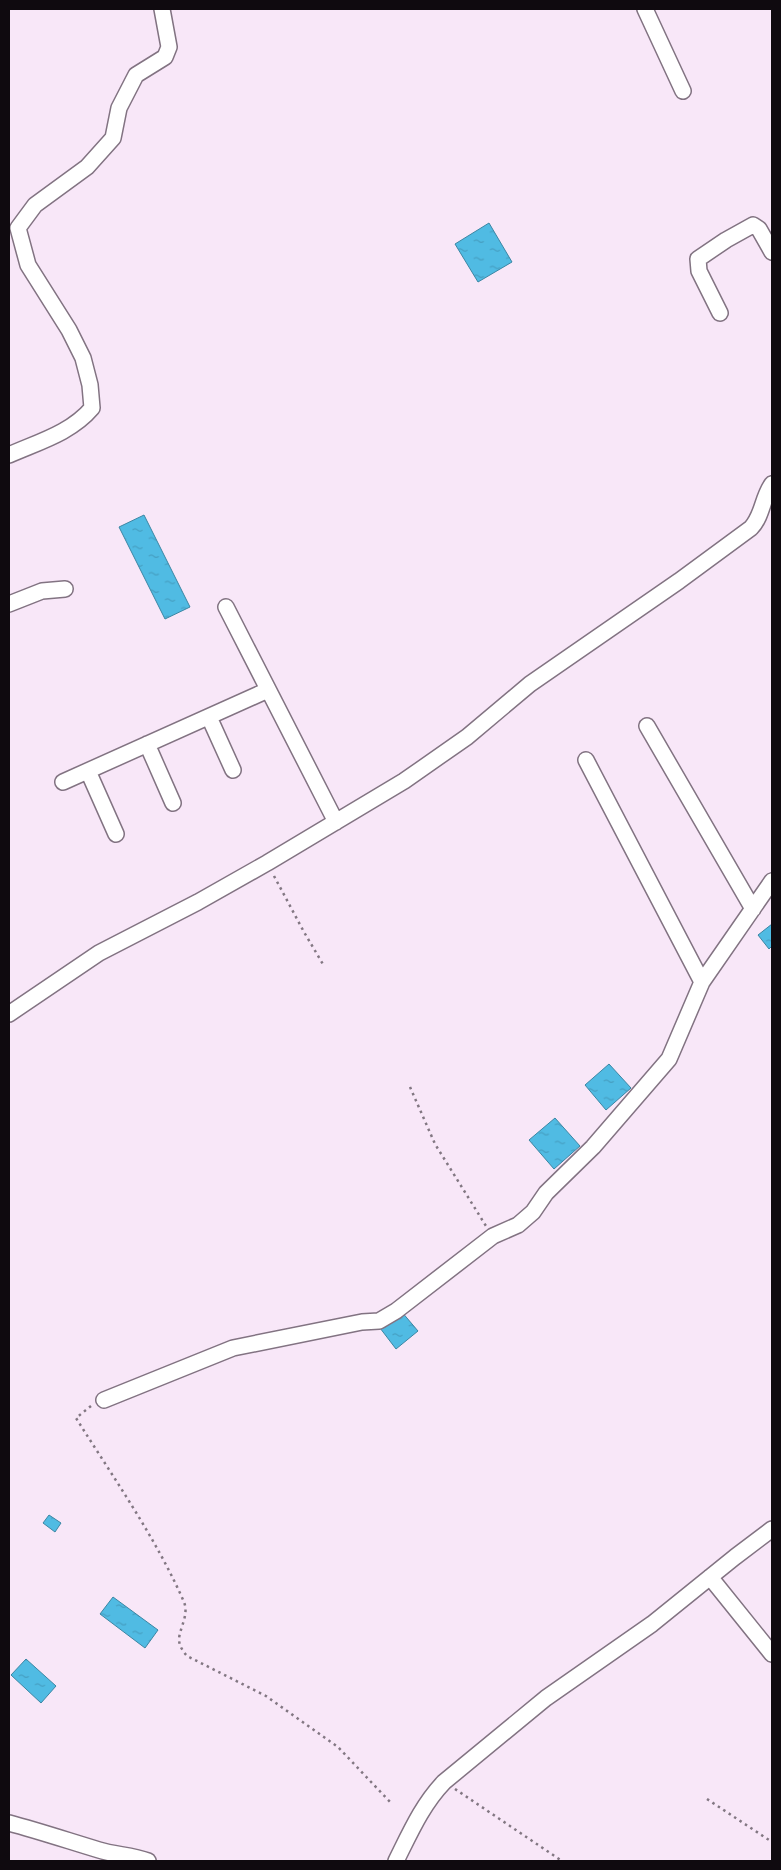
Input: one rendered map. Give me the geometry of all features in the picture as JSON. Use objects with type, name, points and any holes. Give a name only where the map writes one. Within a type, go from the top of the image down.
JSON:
[{"type":"street","points":[[9,455],[68,429],[84,417],[92,408],[90,385],[83,358],[69,330],[28,265],[18,228],[35,205],[87,167],[113,138],[119,108],[136,75],[164,57],[169,47],[162,9]]},
{"type":"street","points":[[645,9],[683,91]]},
{"type":"street","points":[[720,313],[700,271],[698,259],[726,240],[753,226],[759,229],[772,252]]},
{"type":"street","points":[[9,1014],[99,953],[198,902],[268,863],[404,782],[459,742],[530,684],[751,528],[758,519],[766,492],[772,484]]},
{"type":"street","points":[[9,604],[42,592],[66,589]]},
{"type":"street","points":[[226,607],[336,822]]},
{"type":"street","points":[[63,782],[268,690]]},
{"type":"street","points":[[209,717],[233,770]]},
{"type":"street","points":[[647,726],[752,909]]},
{"type":"street","points":[[147,744],[173,803]]},
{"type":"street","points":[[586,760],[702,982]]},
{"type":"street","points":[[88,771],[116,834]]},
{"type":"street","points":[[104,1400],[233,1348],[362,1322],[379,1321],[396,1311],[493,1236],[518,1225],[533,1212],[546,1193],[593,1147],[669,1059],[702,982],[772,881]]},
{"type":"street","points":[[396,1861],[416,1820],[434,1793],[444,1782],[546,1698],[652,1624],[772,1529]]},
{"type":"street","points":[[710,1577],[772,1654]]},
{"type":"street","points":[[9,1823],[101,1850],[148,1861]]},
{"type":"path","points":[[268,863],[324,966]]},
{"type":"path","points":[[410,1087],[435,1144],[493,1236]]},
{"type":"path","points":[[104,1400],[89,1407],[76,1418],[149,1536],[185,1605],[185,1622],[179,1638],[181,1647],[187,1656],[266,1696],[338,1747],[391,1803]]},
{"type":"path","points":[[444,1782],[562,1861]]},
{"type":"path","points":[[707,1799],[772,1842]]},
{"type":"water","points":[[489,223],[512,262],[478,282],[455,244]]},
{"type":"water","points":[[144,515],[190,607],[165,619],[119,527]]},
{"type":"water","points":[[772,924],[772,946],[769,949],[758,935]]},
{"type":"water","points":[[609,1064],[631,1088],[606,1110],[585,1085]]},
{"type":"water","points":[[555,1118],[580,1146],[554,1169],[529,1140]]},
{"type":"water","points":[[401,1311],[418,1331],[396,1349],[380,1328]]},
{"type":"water","points":[[49,1515],[61,1523],[55,1532],[43,1523]]},
{"type":"water","points":[[113,1597],[158,1630],[145,1648],[100,1614]]},
{"type":"water","points":[[26,1659],[56,1686],[41,1703],[11,1675]]}]
